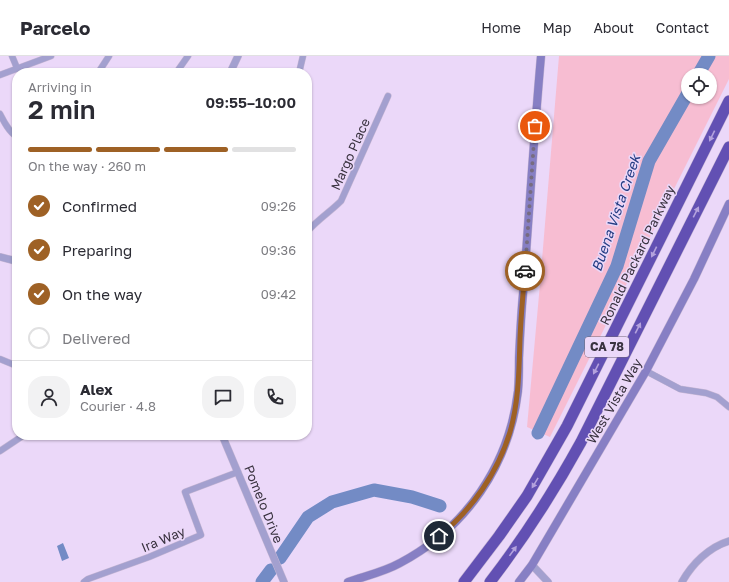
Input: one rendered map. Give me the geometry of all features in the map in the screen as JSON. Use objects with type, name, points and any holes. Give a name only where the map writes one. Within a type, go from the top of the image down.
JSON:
[{"type":"highway","name":"Ronald Packard Parkway","points":[[464,582],[527,496],[567,426],[729,101]]},
{"type":"highway","name":"CA 78","points":[[490,582],[532,524],[581,442],[729,146]]},
{"type":"main road","points":[[348,582],[398,564],[417,553],[449,528],[478,495],[492,473],[502,453],[510,431],[518,391],[521,323],[541,56]]},
{"type":"main road","name":"West Vista Way","points":[[519,582],[532,564],[646,371],[694,278],[729,204]]},
{"type":"street","points":[[12,56],[17,68],[51,56]]},
{"type":"street","points":[[101,68],[109,56]]},
{"type":"street","points":[[180,68],[188,56]]},
{"type":"street","points":[[232,68],[238,56]]},
{"type":"street","points":[[300,68],[303,56]]},
{"type":"street","points":[[0,75],[12,70]]},
{"type":"street","name":"Margo Place","points":[[312,226],[316,221],[342,201],[388,96]]},
{"type":"street","points":[[0,114],[12,132]]},
{"type":"street","points":[[0,258],[12,260]]},
{"type":"street","points":[[0,359],[12,364]]},
{"type":"street","points":[[646,371],[680,389],[706,393],[717,397],[729,407]]},
{"type":"street","points":[[0,451],[16,440]]},
{"type":"street","name":"Pomelo Drive","points":[[224,440],[284,582]]},
{"type":"street","name":"Ira Way","points":[[84,582],[88,579],[149,557],[201,535],[185,492],[238,472]]},
{"type":"street","points":[[682,582],[694,564],[702,557],[729,541]]},
{"type":"street","points":[[532,564],[548,582]]},
{"type":"shaded area","points":[[559,56],[729,56],[729,79],[717,103],[717,68],[681,68],[681,104],[716,104],[550,437],[527,427]]},
{"type":"water","points":[[63,543],[69,558],[62,561],[57,546]]},
{"type":"waterway","name":"Buena Vista Creek","points":[[702,68],[709,56]]},
{"type":"waterway","name":"Buena Vista Creek","points":[[538,433],[617,266],[649,161],[682,104]]},
{"type":"waterway","name":"Buena Vista Creek","points":[[280,558],[308,517],[332,502],[374,490],[412,497],[440,506]]},
{"type":"waterway","name":"Buena Vista Creek","points":[[262,582],[271,570]]},
{"type":"way so far","points":[[525,271],[535,126]]},
{"type":"route","points":[[439,536],[464,513],[478,495],[492,473],[502,453],[510,431],[518,391],[525,271]]}]
